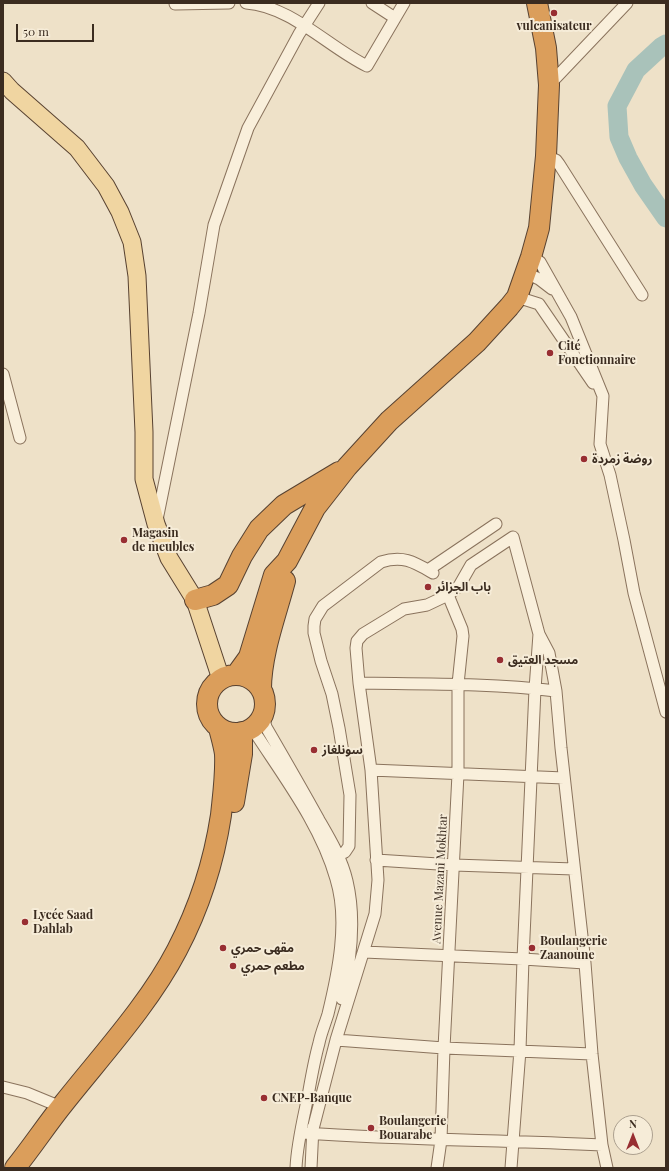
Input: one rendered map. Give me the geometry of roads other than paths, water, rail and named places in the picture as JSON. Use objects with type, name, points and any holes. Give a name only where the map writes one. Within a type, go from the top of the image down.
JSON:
[{"type":"highway","points":[[228,677],[250,678],[261,688],[265,697],[263,716],[259,722],[245,731],[234,733],[219,728],[209,715],[207,699],[215,684],[228,677],[249,657],[274,575],[287,561],[315,508],[348,467],[389,421],[477,342],[517,297],[528,265],[538,228],[546,156],[549,85],[546,48],[537,3]]},
{"type":"highway","points":[[195,600],[213,595],[228,585],[242,556],[259,529],[284,505],[348,467]]},
{"type":"highway","points":[[261,688],[261,675],[286,578],[287,561]]},
{"type":"highway","points":[[15,1168],[61,1107],[127,1025],[155,986],[177,950],[208,875],[218,833],[225,782],[225,753],[219,728]]},
{"type":"highway","points":[[29,1168],[82,1101],[170,982],[192,943],[208,908],[221,870],[238,785],[245,731]]},
{"type":"main road","points":[[4,82],[12,91],[77,148],[106,186],[120,212],[132,242],[137,276],[144,432],[144,479],[156,524],[169,558],[195,600],[228,677]]},
{"type":"street","points":[[175,4],[229,3]]},
{"type":"street","points":[[246,3],[256,4],[273,10],[305,26],[367,66],[404,3]]},
{"type":"street","points":[[156,524],[199,313],[214,225],[248,128],[319,3]]},
{"type":"street","points":[[372,3],[395,18]]},
{"type":"street","points":[[549,85],[627,3]]},
{"type":"street","points":[[546,156],[556,160],[559,164],[642,295]]},
{"type":"street","points":[[558,295],[539,279],[528,265],[540,262],[571,317],[604,396],[600,444],[610,475],[634,593],[666,712]]},
{"type":"street","points":[[517,297],[539,304],[604,396]]},
{"type":"street","points":[[3,374],[20,438]]},
{"type":"street","points":[[334,858],[347,851],[349,846],[350,795],[332,694],[321,661],[314,633],[315,618],[323,606],[381,562],[394,559],[407,560],[430,572],[496,524]]},
{"type":"street","points":[[312,1133],[336,1040],[375,914],[378,880],[371,770],[359,683],[356,648],[357,642],[363,634],[404,609],[427,605],[448,595],[459,586],[472,565],[513,536],[539,634],[549,653],[556,691],[564,778],[585,963],[592,1054],[602,1145],[607,1168]]},
{"type":"street","name":"Avenue Mazani Mokhtar","points":[[437,1168],[441,1140],[448,956],[458,774],[458,684],[463,636],[462,629],[448,595]]},
{"type":"street","points":[[511,1168],[520,1050],[535,688],[539,634]]},
{"type":"street","points":[[359,683],[458,684],[535,688],[556,691]]},
{"type":"street","points":[[263,716],[266,727],[304,792],[334,858],[340,897],[340,953],[328,1016],[319,1043],[300,1132],[296,1168]]},
{"type":"street","points":[[245,731],[256,734],[297,798],[347,881],[350,897],[350,954],[346,982],[334,1040],[320,1086],[312,1133],[311,1168]]},
{"type":"street","points":[[371,770],[564,778]]},
{"type":"street","points":[[376,860],[454,865],[574,869]]},
{"type":"street","points":[[364,952],[585,963]]},
{"type":"street","points":[[336,1040],[444,1048],[592,1054]]},
{"type":"street","points":[[3,1087],[27,1093],[61,1107]]},
{"type":"street","points":[[300,1132],[441,1140],[513,1141],[602,1145]]},
{"type":"waterway","points":[[666,44],[636,70],[617,106],[619,137],[628,158],[643,185],[666,218]]},
{"type":"place","name":"vulcanisateur","points":[[554,13]]},
{"type":"place","name":"Cité Fonctionnaire","points":[[550,353]]},
{"type":"place","name":"روضة زمردة","points":[[584,459]]},
{"type":"place","name":"Magasin de meubles","points":[[124,540]]},
{"type":"place","name":"باب الجزائر","points":[[428,587]]},
{"type":"place","name":"مسجد العتيق","points":[[500,660]]},
{"type":"place","name":"سونلغاز","points":[[314,750]]},
{"type":"place","name":"Lycée Saad Dahlab","points":[[25,922]]},
{"type":"place","name":"مقهى حمري","points":[[223,948]]},
{"type":"place","name":"Boulangerie Zaanoune","points":[[532,948]]},
{"type":"place","name":"مطعم حمري","points":[[233,966]]},
{"type":"place","name":"CNEP-Banque","points":[[264,1098]]},
{"type":"place","name":"Boulangerie Bouarabe","points":[[371,1128]]}]
